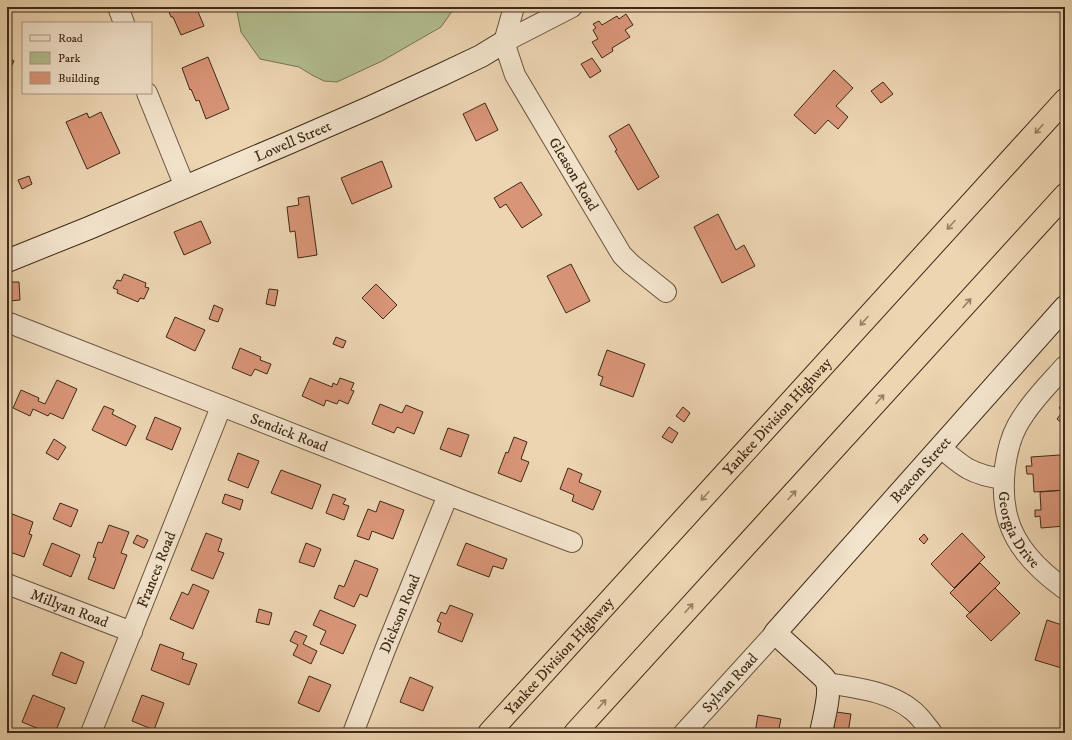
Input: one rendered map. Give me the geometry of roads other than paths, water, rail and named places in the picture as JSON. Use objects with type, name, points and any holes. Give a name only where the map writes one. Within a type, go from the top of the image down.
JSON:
[{"type":"highway","name":"Yankee Division Highway","points":[[489,733],[1065,100]]},
{"type":"highway","points":[[575,733],[1065,195]]},
{"type":"street","points":[[118,7],[124,22]]},
{"type":"street","points":[[504,42],[514,7]]},
{"type":"street","name":"Lowell Street","points":[[7,261],[293,141],[441,76],[572,7]]},
{"type":"street","name":"Gleason Road","points":[[504,42],[515,75],[622,255],[666,292]]},
{"type":"street","points":[[147,94],[185,187]]},
{"type":"street","name":"Beacon Street","points":[[775,633],[1065,307]]},
{"type":"street","name":"Sendick Road","points":[[7,322],[221,407],[572,542]]},
{"type":"street","name":"Georgia Drive","points":[[1065,366],[1029,408],[1017,426],[1009,446],[1004,479],[1004,493],[1008,518],[1018,540],[1036,564],[1065,589]]},
{"type":"street","name":"Frances Road","points":[[91,733],[221,407]]},
{"type":"street","name":"Georgia Drive","points":[[940,447],[961,465],[970,470],[984,476],[1004,479]]},
{"type":"street","name":"Dickson Road","points":[[353,733],[448,495]]},
{"type":"street","name":"Millyan Road","points":[[7,584],[132,632]]},
{"type":"street","points":[[775,633],[819,673],[827,683],[827,702],[821,733]]},
{"type":"street","name":"Sylvan Road","points":[[684,733],[775,633]]},
{"type":"street","points":[[827,683],[872,692],[900,702],[917,715],[932,733]]}]
